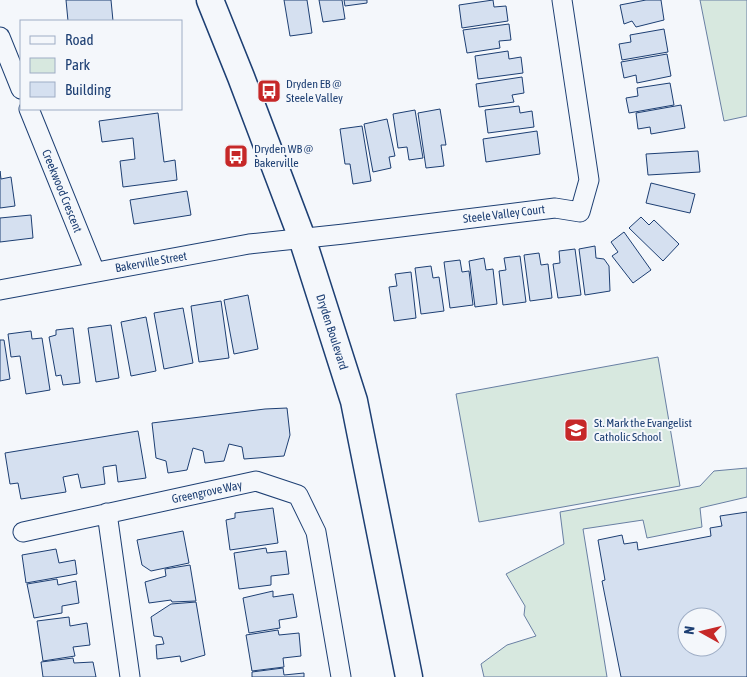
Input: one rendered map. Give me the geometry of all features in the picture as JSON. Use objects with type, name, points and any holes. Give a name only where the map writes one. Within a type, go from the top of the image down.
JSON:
[{"type":"street","name":"Dryden Boulevard","points":[[210,0],[302,238],[354,401],[409,677]]},
{"type":"street","name":"Steele Valley Court","points":[[302,238],[555,208],[580,212],[589,180],[562,0]]},
{"type":"street","points":[[0,37],[20,87]]},
{"type":"street","name":"Creekwood Crescent","points":[[29,110],[95,272]]},
{"type":"street","name":"Bakerville Street","points":[[0,290],[249,244],[302,238]]},
{"type":"street","name":"Greengrove Way","points":[[23,532],[256,481],[298,495],[316,532],[341,677]]},
{"type":"street","points":[[107,514],[130,677]]},
{"type":"green space","points":[[700,0],[747,0],[747,116],[724,121]]},
{"type":"green space","points":[[658,357],[680,486],[479,522],[456,394]]},
{"type":"green space","points":[[747,468],[747,497],[700,508],[702,527],[647,538],[643,520],[583,529],[607,677],[484,677],[481,664],[507,645],[536,636],[524,615],[525,606],[506,574],[564,544],[560,512],[700,486],[714,471]]},
{"type":"building","points":[[66,0],[111,0],[113,20],[68,20]]},
{"type":"building","points":[[284,0],[307,0],[312,33],[290,36]]},
{"type":"building","points":[[319,0],[342,0],[345,19],[323,22]]},
{"type":"building","points":[[344,0],[367,0],[367,3],[345,6]]},
{"type":"building","points":[[493,0],[494,7],[506,6],[508,21],[462,28],[459,5]]},
{"type":"building","points":[[646,0],[661,0],[664,20],[636,27],[632,21],[624,24],[620,5]]},
{"type":"building","points":[[509,24],[511,40],[499,41],[500,48],[467,53],[463,30]]},
{"type":"building","points":[[664,29],[668,52],[622,60],[619,44],[631,42],[630,35]]},
{"type":"building","points":[[508,51],[509,59],[521,57],[523,73],[478,79],[475,56]]},
{"type":"building","points":[[667,54],[671,76],[637,83],[636,75],[624,78],[621,62]]},
{"type":"building","points":[[522,77],[524,93],[512,95],[514,102],[479,107],[476,84]]},
{"type":"building","points":[[670,83],[674,105],[629,113],[626,98],[638,96],[637,88]]},
{"type":"building","points":[[681,105],[685,128],[651,134],[650,127],[638,129],[636,113]]},
{"type":"building","points":[[519,106],[520,113],[532,111],[534,127],[488,133],[485,110]]},
{"type":"building","points":[[440,109],[446,145],[441,145],[444,166],[426,168],[418,113]]},
{"type":"building","points":[[415,110],[423,158],[409,160],[407,147],[398,148],[393,114]]},
{"type":"building","points":[[158,113],[164,162],[175,160],[177,180],[123,187],[120,161],[135,159],[133,138],[102,142],[99,121]]},
{"type":"building","points":[[387,119],[395,156],[389,157],[391,168],[373,172],[364,124]]},
{"type":"building","points":[[362,126],[371,181],[353,184],[350,164],[345,164],[340,129]]},
{"type":"building","points":[[537,131],[540,154],[486,162],[483,139]]},
{"type":"building","points":[[698,151],[700,172],[648,175],[646,154]]},
{"type":"building","points":[[0,171],[1,179],[11,177],[15,206],[0,208]]},
{"type":"building","points":[[651,183],[695,194],[690,213],[646,203]]},
{"type":"building","points":[[187,191],[191,215],[134,224],[130,200]]},
{"type":"building","points":[[31,215],[33,238],[0,242],[0,218]]},
{"type":"building","points":[[641,217],[649,225],[654,220],[679,244],[663,261],[629,228]]},
{"type":"building","points":[[624,232],[651,270],[633,283],[612,256],[618,252],[611,242]]},
{"type":"building","points":[[595,246],[596,258],[604,259],[609,266],[610,291],[585,295],[579,249]]},
{"type":"building","points":[[575,249],[581,295],[558,298],[553,264],[560,263],[559,251]]},
{"type":"building","points":[[539,253],[541,265],[548,264],[552,298],[530,301],[524,255]]},
{"type":"building","points":[[520,256],[526,302],[503,305],[499,271],[506,270],[504,258]]},
{"type":"building","points":[[484,258],[486,270],[493,269],[497,304],[475,307],[469,261]]},
{"type":"building","points":[[460,260],[462,272],[469,271],[473,305],[450,308],[444,262]]},
{"type":"building","points":[[431,266],[433,278],[439,277],[444,311],[421,314],[415,268]]},
{"type":"building","points":[[411,272],[416,318],[394,321],[389,287],[397,286],[395,274]]},
{"type":"building","points":[[248,295],[258,349],[234,354],[224,300]]},
{"type":"building","points":[[221,301],[229,358],[199,362],[191,306]]},
{"type":"building","points":[[183,308],[193,363],[164,369],[154,313]]},
{"type":"building","points":[[146,317],[156,371],[131,376],[121,322]]},
{"type":"building","points":[[111,325],[119,378],[96,382],[88,328]]},
{"type":"building","points":[[73,328],[80,383],[63,385],[61,375],[56,376],[49,337],[56,335],[56,330]]},
{"type":"building","points":[[31,331],[32,339],[42,338],[50,390],[26,394],[20,356],[11,357],[8,334]]},
{"type":"building","points":[[0,340],[4,340],[10,379],[0,381]]},
{"type":"building","points":[[287,408],[290,435],[284,456],[244,459],[242,447],[229,444],[224,461],[205,463],[203,451],[193,448],[187,470],[168,473],[166,461],[156,458],[152,423]]},
{"type":"building","points":[[138,431],[146,478],[118,482],[116,465],[103,467],[105,484],[81,488],[78,474],[63,477],[66,492],[21,499],[18,483],[10,484],[5,453]]},
{"type":"building","points":[[273,508],[278,543],[230,550],[226,520],[235,518],[235,513]]},
{"type":"building","points":[[747,512],[747,677],[621,677],[602,581],[605,580],[598,540],[622,535],[624,544],[637,542],[638,550],[711,536],[710,528],[722,526],[720,516]]},
{"type":"building","points":[[183,531],[189,563],[151,571],[142,565],[137,540]]},
{"type":"building","points":[[266,548],[267,553],[286,551],[289,574],[271,576],[271,585],[239,589],[234,553]]},
{"type":"building","points":[[56,549],[59,563],[75,560],[77,574],[26,583],[22,555]]},
{"type":"building","points":[[190,565],[196,601],[172,602],[171,600],[149,603],[145,582],[166,576],[165,569]]},
{"type":"building","points":[[57,579],[58,585],[76,581],[79,603],[62,606],[62,613],[34,618],[27,584]]},
{"type":"building","points":[[273,591],[273,597],[293,594],[297,617],[279,620],[280,628],[249,633],[243,598]]},
{"type":"building","points":[[196,602],[205,655],[181,662],[180,656],[157,659],[156,645],[164,644],[162,637],[154,636],[151,617],[171,604]]},
{"type":"building","points":[[69,617],[70,626],[87,623],[90,645],[73,647],[75,656],[43,661],[37,621]]},
{"type":"building","points":[[278,630],[279,635],[299,633],[301,656],[283,658],[284,667],[252,671],[246,635]]},
{"type":"building","points":[[73,658],[74,663],[93,662],[96,677],[43,677],[41,662]]},
{"type":"building","points":[[283,668],[284,675],[304,673],[304,677],[252,677],[252,672]]},
{"type":"place","name":"Dryden EB @ Steele Valley","points":[[269,91]]},
{"type":"place","name":"Dryden WB @ Bakerville","points":[[236,156]]},
{"type":"place","name":"St. Mark the Evangelist Catholic School","points":[[576,430]]}]
